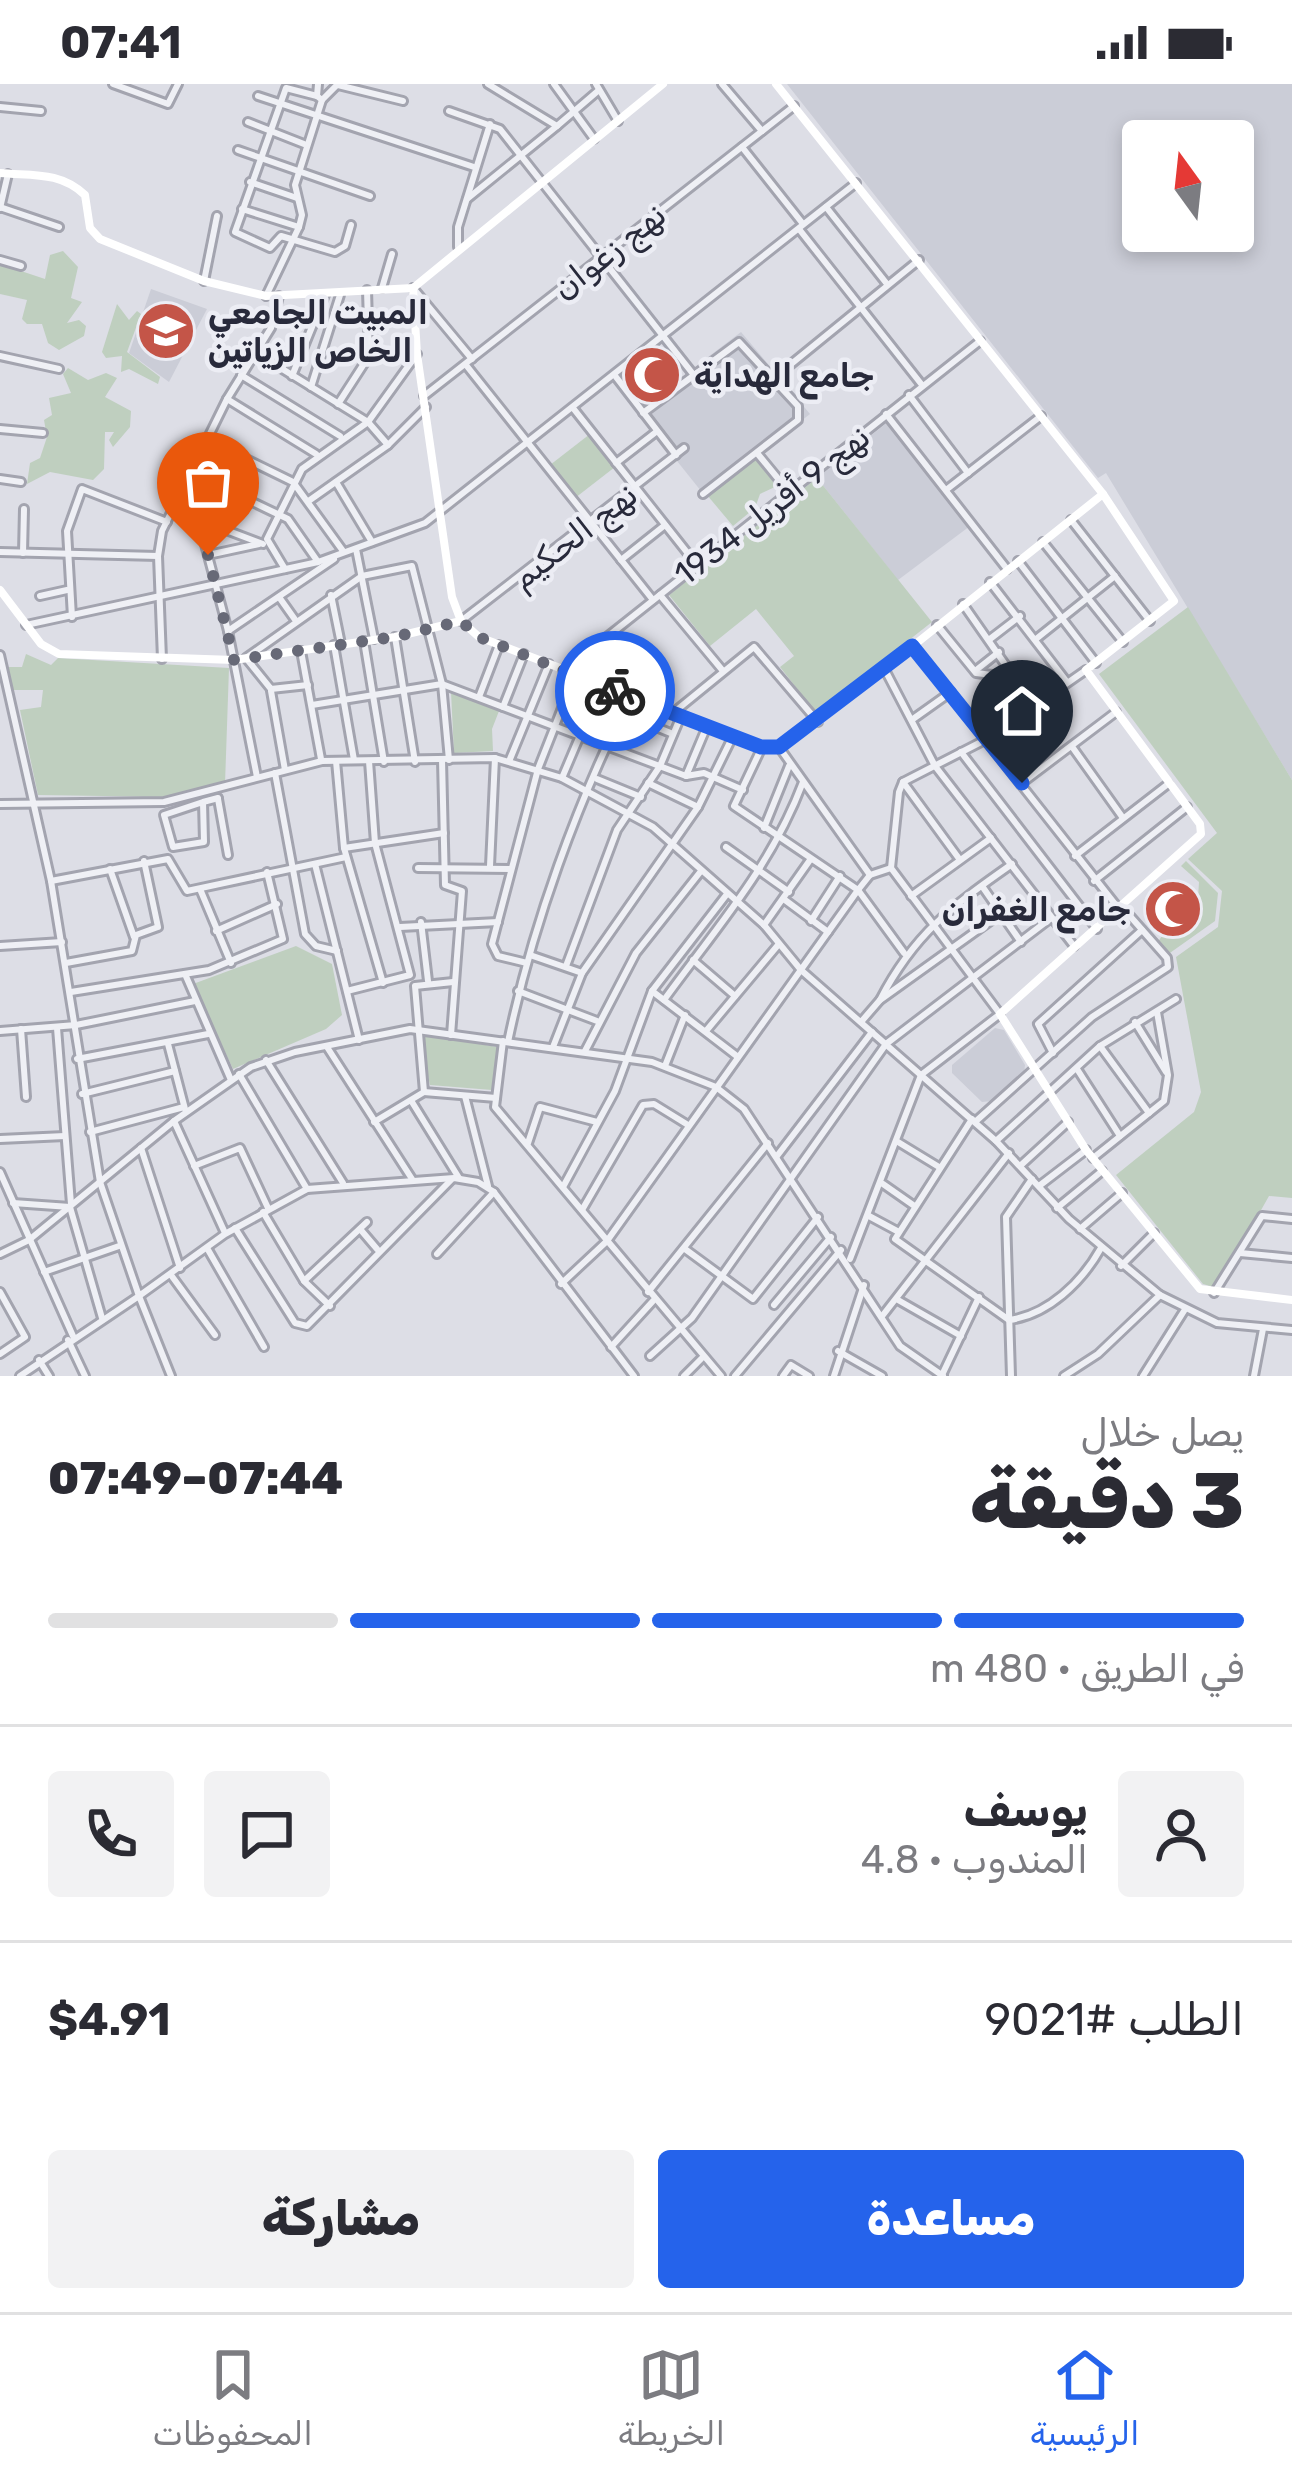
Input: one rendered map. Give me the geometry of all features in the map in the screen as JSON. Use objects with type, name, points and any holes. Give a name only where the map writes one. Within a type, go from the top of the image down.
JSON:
[{"type":"street","points":[[118,85],[168,104],[178,84]]},
{"type":"street","points":[[266,296],[299,227],[298,170],[317,117],[319,84]]},
{"type":"street","points":[[488,84],[557,126]]},
{"type":"street","points":[[554,84],[594,140]]},
{"type":"street","points":[[59,227],[0,207],[4,174],[37,173],[68,183],[85,195],[89,225],[100,239],[205,280],[266,296],[340,296],[413,288],[663,84]]},
{"type":"street","points":[[722,84],[762,131]]},
{"type":"street","points":[[776,84],[1103,494],[1174,597],[1172,608],[987,739],[903,782],[896,802],[891,868],[1000,1014],[1089,1154],[1200,1289],[1292,1300]]},
{"type":"street","points":[[319,98],[338,85],[404,101]]},
{"type":"street","points":[[319,98],[288,87],[250,182],[237,234],[271,248],[280,236],[339,252],[351,225]]},
{"type":"street","points":[[467,199],[575,111],[597,87],[618,121]]},
{"type":"street","points":[[258,96],[474,167]]},
{"type":"street","name":"نهج زغوان","points":[[310,500],[388,446],[425,402],[469,362],[794,106]]},
{"type":"street","points":[[0,107],[41,111]]},
{"type":"street","points":[[449,110],[490,124],[520,155],[694,374]]},
{"type":"street","points":[[248,122],[304,144]]},
{"type":"street","points":[[458,247],[474,167],[490,124]]},
{"type":"street","points":[[742,147],[922,385]]},
{"type":"street","points":[[238,151],[370,196]]},
{"type":"street","points":[[250,182],[297,198]]},
{"type":"street","points":[[26,626],[318,562],[440,514],[856,183]]},
{"type":"street","points":[[826,208],[888,285]]},
{"type":"street","points":[[242,209],[299,227]]},
{"type":"street","points":[[205,280],[217,216]]},
{"type":"street","points":[[382,288],[392,254]]},
{"type":"street","points":[[0,260],[21,266]]},
{"type":"street","points":[[774,378],[919,260]]},
{"type":"street","points":[[413,288],[417,354],[440,514],[461,621]]},
{"type":"street","points":[[413,288],[621,560],[723,671]]},
{"type":"street","points":[[338,404],[369,356],[367,290]]},
{"type":"street","points":[[292,376],[325,295]]},
{"type":"street","points":[[162,658],[158,556],[167,522],[190,484],[227,399],[271,328],[279,296]]},
{"type":"street","points":[[311,387],[340,296]]},
{"type":"street","name":"نهج 9 أفريل 1934","points":[[564,670],[981,340]]},
{"type":"street","points":[[643,413],[739,342],[798,406],[800,417],[703,494]]},
{"type":"street","points":[[255,352],[368,422],[388,446]]},
{"type":"street","points":[[265,543],[293,482],[317,455],[368,422],[417,354]]},
{"type":"street","points":[[0,356],[59,369]]},
{"type":"street","points":[[241,375],[341,437]]},
{"type":"street","points":[[615,375],[676,454]]},
{"type":"street","points":[[909,395],[968,473]]},
{"type":"street","points":[[227,399],[317,455]]},
{"type":"street","points":[[573,408],[697,565]]},
{"type":"street","points":[[886,414],[1007,569]]},
{"type":"street","points":[[946,490],[1041,416]]},
{"type":"street","points":[[0,429],[43,433]]},
{"type":"street","points":[[616,463],[657,431]]},
{"type":"street","points":[[208,440],[293,482],[344,552]]},
{"type":"street","name":"نهج الحكيم","points":[[461,621],[684,448]]},
{"type":"street","points":[[757,453],[790,493]]},
{"type":"street","points":[[194,474],[278,514],[318,562]]},
{"type":"street","points":[[0,479],[21,482]]},
{"type":"street","points":[[336,482],[372,542]]},
{"type":"street","points":[[190,484],[228,631],[257,777]]},
{"type":"street","points":[[72,617],[67,554],[71,516],[83,488],[167,522]]},
{"type":"street","points":[[0,590],[52,652],[234,660],[394,637],[461,621],[500,644],[602,686],[761,747],[779,747],[818,722],[1103,494]]},
{"type":"street","points":[[23,553],[24,509]]},
{"type":"street","points":[[197,519],[265,543],[285,570]]},
{"type":"street","points":[[1071,520],[1151,623]]},
{"type":"street","points":[[621,560],[665,525]]},
{"type":"street","points":[[1043,542],[1124,643]]},
{"type":"street","points":[[208,555],[265,543]]},
{"type":"street","points":[[356,548],[371,695],[384,762]]},
{"type":"street","points":[[0,552],[158,556]]},
{"type":"street","points":[[228,631],[344,552]]},
{"type":"street","points":[[1018,562],[1096,663]]},
{"type":"street","points":[[246,658],[362,576],[412,566],[442,684],[445,885],[462,891],[451,1035]]},
{"type":"street","points":[[1036,639],[1115,576]]},
{"type":"street","points":[[990,582],[1067,682]]},
{"type":"street","points":[[40,596],[67,590]]},
{"type":"street","points":[[331,595],[354,760]]},
{"type":"street","points":[[279,597],[296,621]]},
{"type":"street","points":[[963,604],[1034,706]]},
{"type":"street","points":[[990,639],[1020,616]]},
{"type":"street","points":[[937,626],[975,671],[992,675],[1018,717]]},
{"type":"street","points":[[394,637],[415,762]]},
{"type":"street","points":[[479,698],[500,644]]},
{"type":"street","points":[[912,646],[1094,881],[1142,930],[1168,968],[1105,1007],[974,1120],[897,1231],[895,1239],[1009,1320]]},
{"type":"street","points":[[566,966],[617,830],[660,766],[677,715],[755,647],[818,722]]},
{"type":"street","points":[[301,651],[322,761]]},
{"type":"street","points":[[975,671],[999,652]]},
{"type":"street","points":[[503,706],[524,654]]},
{"type":"street","points":[[0,656],[51,881],[76,1025],[82,1094],[100,1182],[119,1246],[171,1376]]},
{"type":"street","points":[[246,658],[271,689],[285,770]]},
{"type":"street","points":[[510,760],[549,664]]},
{"type":"street","points":[[884,668],[935,766],[1076,948]]},
{"type":"street","points":[[849,1261],[883,1184],[921,1075],[1000,1014],[1200,838],[1200,824],[1086,670]]},
{"type":"street","points":[[575,675],[538,769],[498,922],[495,954],[582,973]]},
{"type":"street","points":[[312,705],[442,684],[686,776],[716,777],[743,790]]},
{"type":"street","points":[[271,689],[308,685]]},
{"type":"street","points":[[562,778],[602,686]]},
{"type":"street","points":[[913,719],[951,692]]},
{"type":"street","points":[[630,697],[518,991],[495,1107],[701,1359],[721,1376]]},
{"type":"street","points":[[1022,783],[1116,712]]},
{"type":"street","points":[[622,713],[673,734]]},
{"type":"street","points":[[686,776],[707,726]]},
{"type":"street","points":[[553,1047],[582,973],[698,807],[733,736]]},
{"type":"street","points":[[761,747],[734,806],[859,890],[904,953]]},
{"type":"street","points":[[779,747],[870,875]]},
{"type":"street","points":[[1072,747],[1123,818]]},
{"type":"street","points":[[961,752],[1096,929]]},
{"type":"street","points":[[490,866],[495,758]]},
{"type":"street","points":[[203,802],[204,842],[175,848],[164,814],[257,777],[322,761],[495,758],[591,791],[631,812],[728,892],[764,925],[801,970],[974,1120],[1057,1208],[1121,1266],[1184,1311],[1216,1323],[1292,1330]]},
{"type":"street","points":[[336,760],[345,852],[382,983]]},
{"type":"street","points":[[369,760],[375,843],[410,977],[418,983]]},
{"type":"street","points":[[764,828],[789,766]]},
{"type":"street","points":[[274,772],[308,939],[337,951]]},
{"type":"street","points":[[597,779],[641,797]]},
{"type":"street","points":[[664,1000],[761,872],[782,838],[803,782]]},
{"type":"street","points":[[903,782],[960,860]]},
{"type":"street","points":[[648,783],[698,807]]},
{"type":"street","points":[[1075,856],[1168,784]]},
{"type":"street","points":[[0,804],[32,800],[164,802],[217,794]]},
{"type":"street","points":[[217,794],[228,855]]},
{"type":"street","points":[[1094,881],[1187,807]]},
{"type":"street","points":[[51,881],[144,861],[172,860],[184,890],[200,889],[315,864],[375,843],[444,833]]},
{"type":"street","points":[[911,896],[992,838]]},
{"type":"street","points":[[726,847],[828,932]]},
{"type":"street","points":[[764,925],[811,858]]},
{"type":"street","points":[[134,937],[159,926],[144,861]]},
{"type":"street","points":[[315,864],[359,1040]]},
{"type":"street","points":[[860,1023],[880,1000],[904,953],[932,923],[1012,864]]},
{"type":"street","points":[[66,964],[132,951],[134,937],[110,868]]},
{"type":"street","points":[[418,868],[511,869]]},
{"type":"street","points":[[561,1284],[607,1241],[870,875],[891,868]]},
{"type":"street","points":[[585,1052],[636,953],[701,871]]},
{"type":"street","points":[[71,992],[231,964],[283,939],[267,872]]},
{"type":"street","points":[[811,921],[840,876]]},
{"type":"street","points":[[981,885],[1021,941]]},
{"type":"street","points":[[200,889],[231,964]]},
{"type":"street","points":[[563,1187],[598,1123],[652,992],[728,892]]},
{"type":"street","points":[[216,932],[277,904]]},
{"type":"street","points":[[880,1000],[1000,914]]},
{"type":"street","points":[[650,1356],[723,1276],[886,1044],[1051,918]]},
{"type":"street","points":[[398,927],[422,922],[498,922]]},
{"type":"street","points":[[422,922],[428,980]]},
{"type":"street","points":[[1053,1053],[1037,1024],[1142,930]]},
{"type":"street","points":[[0,946],[62,941]]},
{"type":"street","points":[[706,1031],[778,945]]},
{"type":"street","points":[[693,960],[735,996]]},
{"type":"street","points":[[185,974],[208,1034],[307,1189]]},
{"type":"street","points":[[347,992],[410,977]]},
{"type":"street","points":[[418,983],[454,982]]},
{"type":"street","points":[[418,983],[424,1092]]},
{"type":"street","points":[[518,991],[597,1021]]},
{"type":"street","points":[[652,992],[738,1058]]},
{"type":"street","points":[[996,1141],[1100,1046],[1176,999]]},
{"type":"street","points":[[0,1030],[57,1028],[195,1001]]},
{"type":"street","points":[[1011,1376],[1006,1217],[1036,1183],[1120,1136],[1164,1101],[1168,1075],[1156,1010]]},
{"type":"street","points":[[665,1066],[686,1015]]},
{"type":"street","points":[[1135,1022],[1168,1075]]},
{"type":"street","points":[[57,1028],[70,1206],[102,1318]]},
{"type":"street","points":[[21,1029],[26,1097]]},
{"type":"street","points":[[0,1254],[29,1240],[185,1110],[266,1060],[419,1029],[627,1057],[665,1066],[716,1087],[744,1108],[849,1261],[900,1346],[939,1375],[979,1298]]},
{"type":"street","points":[[776,1156],[872,1032]]},
{"type":"street","points":[[77,1059],[208,1034]]},
{"type":"street","points":[[168,1044],[185,1110]]},
{"type":"street","points":[[1100,1046],[1149,1114]]},
{"type":"street","points":[[326,1047],[412,1179]]},
{"type":"street","points":[[266,1060],[343,1183]]},
{"type":"street","points":[[1076,1068],[1120,1136]]},
{"type":"street","points":[[82,1094],[175,1070]]},
{"type":"street","points":[[374,1123],[424,1092],[496,1098]]},
{"type":"street","points":[[465,1096],[491,1190],[634,1376]]},
{"type":"street","points":[[412,1102],[456,1178]]},
{"type":"street","points":[[582,1210],[645,1103],[688,1125]]},
{"type":"street","points":[[529,1143],[540,1107],[598,1123]]},
{"type":"street","points":[[90,1132],[185,1110]]},
{"type":"street","points":[[174,1121],[225,1234]]},
{"type":"street","points":[[1020,1166],[1068,1122]]},
{"type":"street","points":[[0,1139],[65,1136]]},
{"type":"street","points":[[898,1142],[939,1167]]},
{"type":"street","points":[[611,1347],[768,1144]]},
{"type":"street","points":[[141,1148],[180,1268]]},
{"type":"street","points":[[194,1166],[240,1148],[304,1281],[330,1306]]},
{"type":"street","points":[[883,1315],[1009,1154]]},
{"type":"street","points":[[1057,1208],[1102,1171]]},
{"type":"street","points":[[0,1172],[85,1376]]},
{"type":"street","points":[[20,1376],[225,1234],[307,1189],[456,1178],[491,1190]]},
{"type":"street","points":[[235,1228],[295,1324],[308,1325],[378,1249],[456,1178]]},
{"type":"street","points":[[883,1184],[913,1205]]},
{"type":"street","points":[[437,1254],[491,1190]]},
{"type":"street","points":[[1080,1229],[1122,1193]]},
{"type":"street","points":[[13,1202],[70,1206]]},
{"type":"street","points":[[869,1216],[897,1231]]},
{"type":"street","points":[[1214,1293],[1262,1216],[1292,1219]]},
{"type":"street","points":[[685,1249],[753,1298],[819,1217]]},
{"type":"street","points":[[304,1281],[364,1226],[378,1249]]},
{"type":"street","points":[[1121,1266],[1154,1234]]},
{"type":"street","points":[[775,1305],[831,1237]]},
{"type":"street","points":[[44,1272],[119,1246]]},
{"type":"street","points":[[207,1248],[264,1347]]},
{"type":"street","points":[[1009,1320],[1042,1311],[1061,1296],[1101,1248]]},
{"type":"street","points":[[735,1376],[841,1250]]},
{"type":"street","points":[[1240,1253],[1292,1258]]},
{"type":"street","points":[[171,1274],[215,1335]]},
{"type":"street","points":[[834,1376],[838,1351],[864,1285]]},
{"type":"street","points":[[0,1292],[25,1337],[0,1354]]},
{"type":"street","points":[[1064,1376],[1098,1354],[1160,1295]]},
{"type":"street","points":[[898,1300],[961,1336]]},
{"type":"street","points":[[1143,1376],[1184,1311]]},
{"type":"street","points":[[1254,1376],[1263,1329]]},
{"type":"street","points":[[838,1351],[882,1376]]},
{"type":"street","points":[[684,1376],[701,1359]]},
{"type":"street","points":[[39,1360],[50,1376]]},
{"type":"street","points":[[783,1376],[791,1365],[809,1376]]},
{"type":"shaded area","points":[[787,84],[1292,84],[1292,780],[1106,473],[1098,478]]},
{"type":"shaded area","name":"المبيت الجامعي الخاص الزياتين","points":[[151,289],[207,309],[169,382],[129,353]]},
{"type":"shaded area","points":[[741,332],[810,414],[705,496],[637,411]]},
{"type":"shaded area","points":[[888,422],[970,526],[898,580],[817,478]]},
{"type":"shaded area","points":[[995,1028],[1004,1030],[1025,1065],[1024,1074],[992,1101],[982,1102],[952,1073],[952,1065]]},
{"type":"green space","points":[[63,251],[78,267],[71,298],[82,302],[67,323],[79,320],[86,326],[84,336],[59,350],[48,343],[42,324],[27,324],[22,319],[27,300],[0,294],[0,264],[45,279],[50,255]]},
{"type":"green space","points":[[117,304],[129,320],[137,311],[141,314],[127,352],[160,377],[158,384],[129,369],[121,372],[122,356],[106,358],[102,352]]},
{"type":"green space","points":[[68,368],[88,380],[106,373],[117,378],[105,397],[131,411],[130,427],[113,447],[109,440],[114,432],[105,432],[104,469],[93,480],[50,472],[27,484],[30,463],[40,458],[47,437],[44,420],[52,415],[49,398],[71,393],[63,374]]},
{"type":"green space","points":[[590,434],[615,467],[575,498],[550,465]]},
{"type":"green space","points":[[754,458],[777,486],[760,494],[755,508],[733,526],[707,495]]},
{"type":"green space","points":[[817,478],[932,622],[816,713],[780,667],[794,656],[756,609],[710,646],[669,595]]},
{"type":"green space","points":[[1188,607],[1292,780],[1292,1198],[1269,1196],[1217,1288],[1203,1284],[1116,1175],[1194,1112],[1201,1092],[1176,957],[1218,927],[1222,891],[1188,859],[1217,833],[1099,674]]},
{"type":"green space","points":[[26,654],[51,665],[58,658],[229,668],[225,784],[168,797],[38,795],[20,710],[41,707],[43,690],[12,690],[7,667],[22,667]]},
{"type":"green space","points":[[451,692],[499,711],[492,729],[493,751],[454,753]]},
{"type":"green space","points":[[1186,861],[1218,893],[1215,921],[1167,955],[1157,943],[1170,925],[1162,919],[1166,912],[1197,914],[1199,882],[1181,866]]},
{"type":"green space","points":[[296,946],[332,964],[342,1015],[326,1029],[233,1069],[193,984]]},
{"type":"green space","points":[[427,1035],[497,1047],[492,1090],[430,1085],[420,1039]]},
{"type":"way so far","points":[[208,555],[234,660],[394,637],[461,621],[479,637],[615,691]]},
{"type":"place","name":"المبيت الجامعي الخاص الزياتين","points":[[166,331]]},
{"type":"place","name":"جامع الهداية","points":[[652,375]]},
{"type":"place","name":"جامع الغفران","points":[[1173,909]]},
{"type":"route","points":[[615,691],[761,747],[779,747],[797,738],[912,646],[1022,783]]}]
